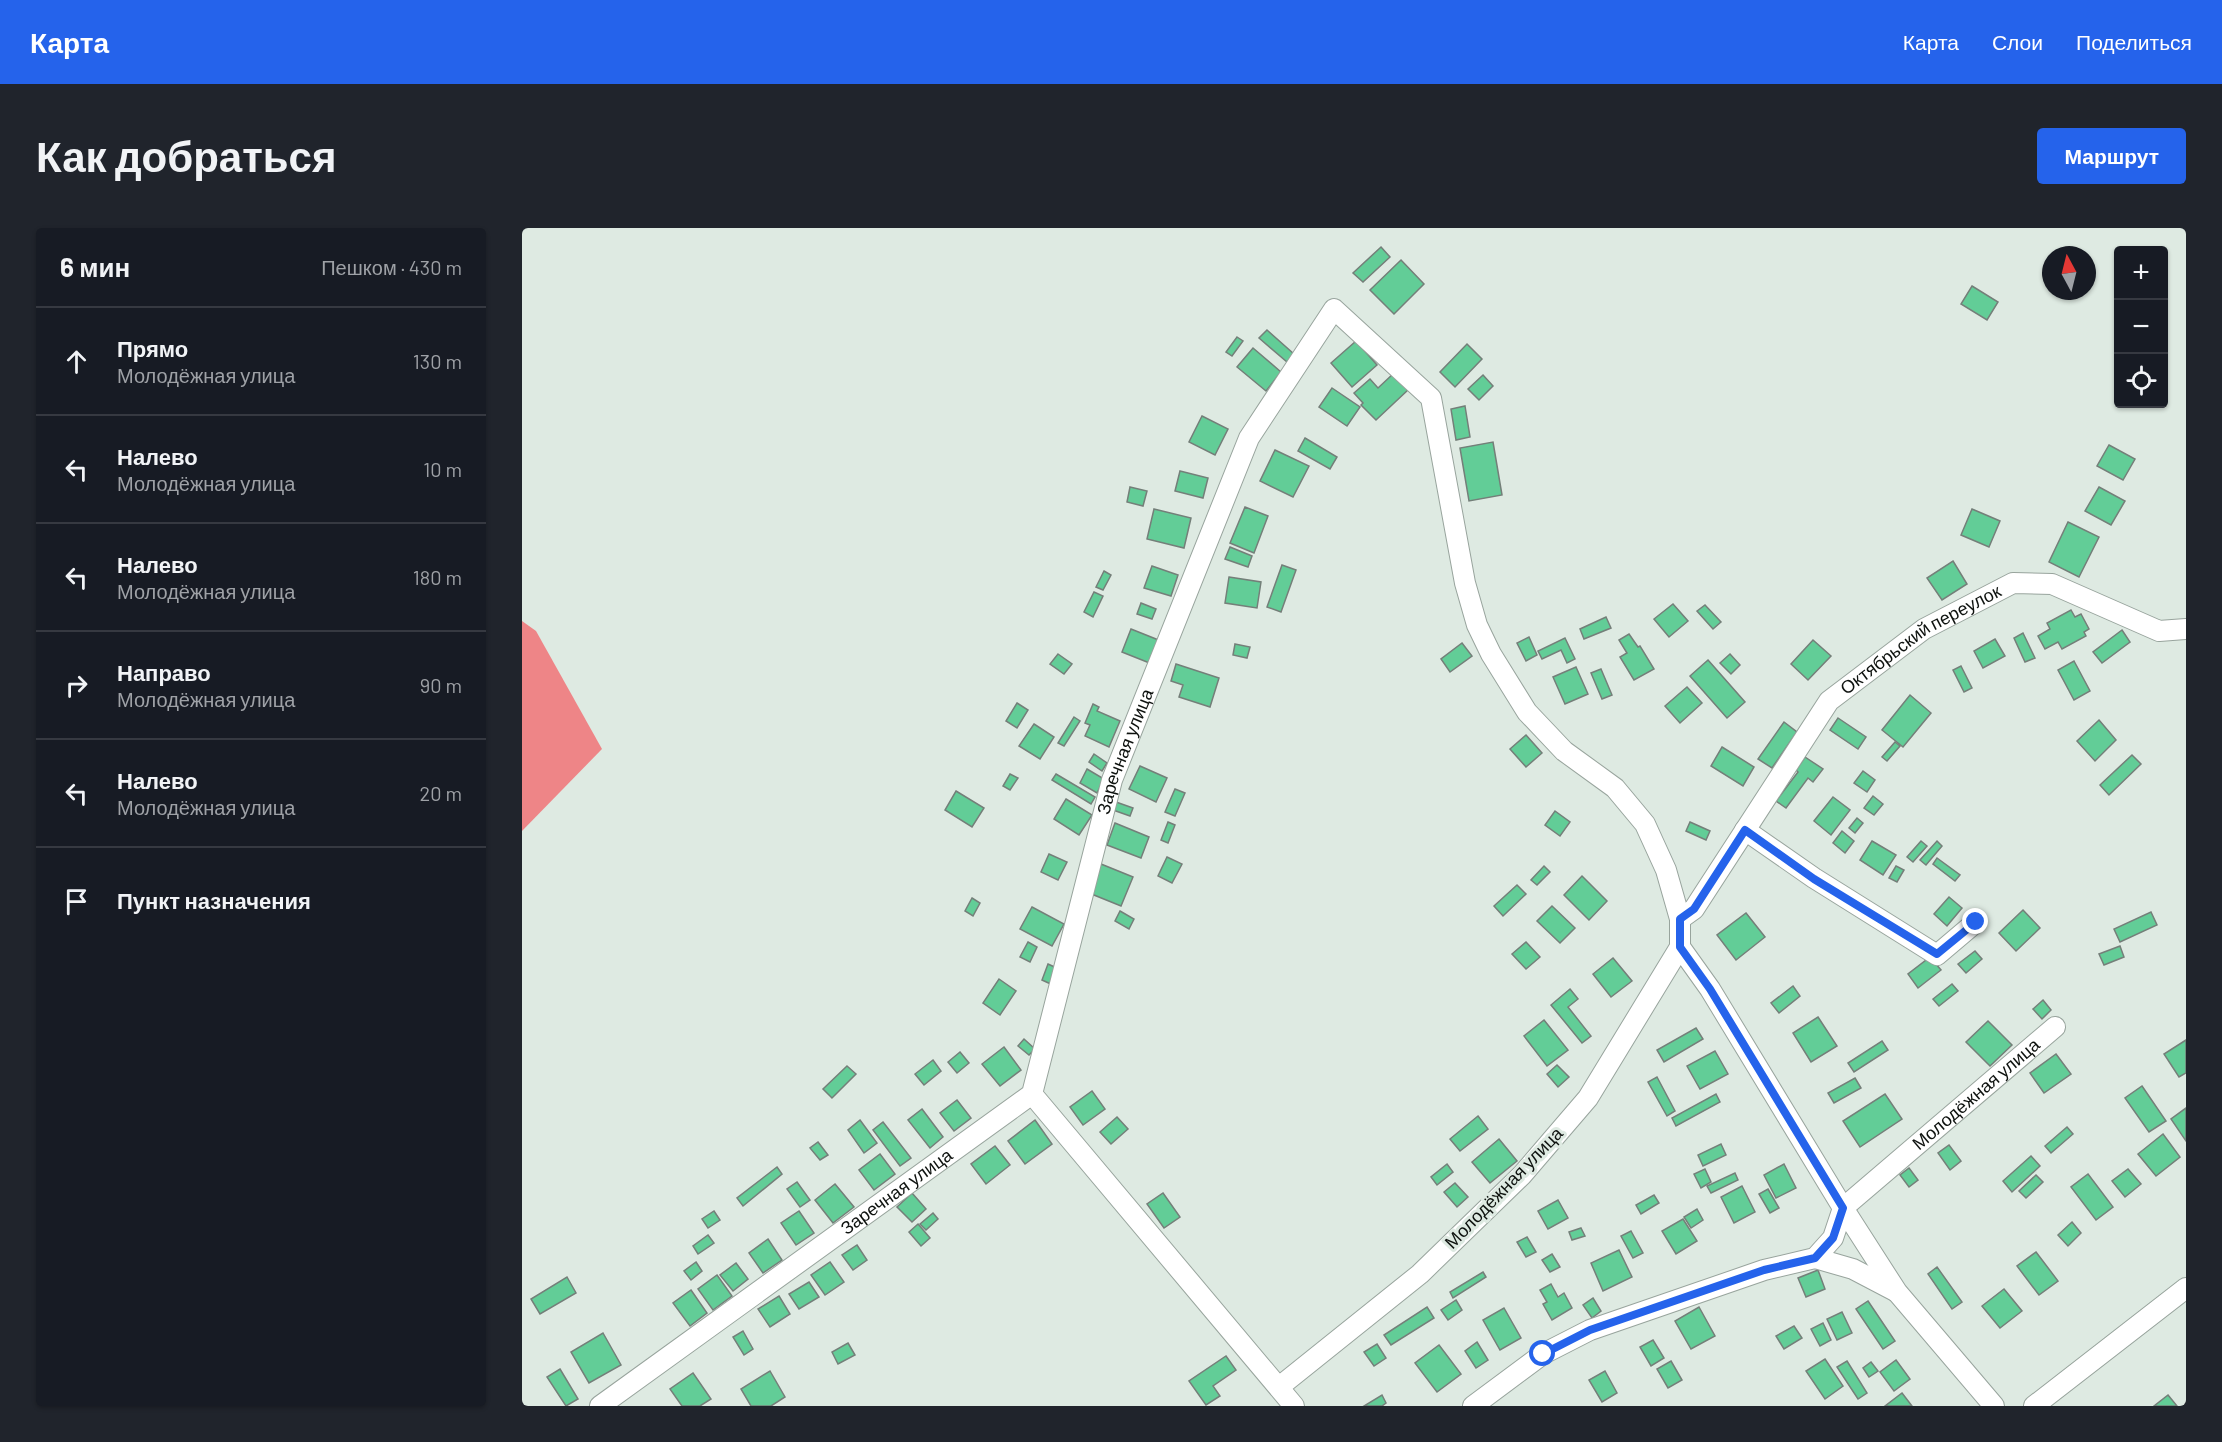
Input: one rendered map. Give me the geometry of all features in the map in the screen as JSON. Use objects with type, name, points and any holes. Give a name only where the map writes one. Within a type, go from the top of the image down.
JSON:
[{"type":"street","name":"Заречная улица","points":[[600,1406],[1032,1094],[1112,780],[1249,438],[1334,309],[1431,398],[1465,583],[1477,625],[1491,654],[1527,712],[1564,751],[1615,788],[1645,824],[1666,870],[1680,919]]},
{"type":"street","name":"Октябрьский переулок","points":[[1745,830],[1829,701],[1924,629],[2013,583],[2052,584],[2159,631],[2186,629]]},
{"type":"street","points":[[1976,922],[1937,954],[1814,879],[1745,830],[1694,909],[1680,919],[1680,947],[1710,989],[1897,1293],[1994,1406]]},
{"type":"street","name":"Молодёжная улица","points":[[1279,1387],[1420,1274],[1522,1175],[1588,1098],[1680,947]]},
{"type":"street","name":"Молодёжная улица","points":[[1843,1208],[2055,1027]]},
{"type":"street","points":[[1032,1094],[1294,1406]]},
{"type":"street","points":[[1815,1258],[1833,1238],[1843,1208]]},
{"type":"street","points":[[1473,1406],[1543,1354],[1590,1330],[1764,1270],[1815,1258],[1853,1269],[1897,1293]]},
{"type":"street","points":[[2034,1406],[2186,1288]]},
{"type":"shaded area","points":[[522,621],[536,631],[602,749],[522,831]]},
{"type":"building","points":[[1381,247],[1390,257],[1363,282],[1353,273]]},
{"type":"building","points":[[1401,260],[1424,284],[1394,314],[1370,290]]},
{"type":"building","points":[[1972,286],[1998,302],[1987,320],[1961,304]]},
{"type":"building","points":[[1267,330],[1294,354],[1287,362],[1259,338]]},
{"type":"building","points":[[1237,337],[1243,341],[1232,356],[1226,352]]},
{"type":"building","points":[[1356,341],[1377,365],[1352,387],[1331,363]]},
{"type":"building","points":[[1467,344],[1482,359],[1455,387],[1440,372]]},
{"type":"building","points":[[1253,348],[1281,372],[1266,391],[1237,367]]},
{"type":"building","points":[[1394,373],[1409,389],[1376,420],[1361,405],[1363,403],[1354,393],[1370,379],[1378,388]]},
{"type":"building","points":[[1483,375],[1493,386],[1479,400],[1468,389]]},
{"type":"building","points":[[1332,388],[1360,407],[1347,426],[1319,407]]},
{"type":"building","points":[[1465,406],[1470,437],[1456,440],[1451,409]]},
{"type":"building","points":[[1202,416],[1228,429],[1215,455],[1189,442]]},
{"type":"building","points":[[1305,438],[1337,457],[1330,469],[1298,451]]},
{"type":"building","points":[[1493,442],[1502,495],[1469,501],[1460,448]]},
{"type":"building","points":[[2109,445],[2135,459],[2123,480],[2097,466]]},
{"type":"building","points":[[1275,450],[1309,466],[1293,497],[1260,481]]},
{"type":"building","points":[[1180,471],[1208,478],[1203,498],[1175,491]]},
{"type":"building","points":[[1130,487],[1147,491],[1143,506],[1127,502]]},
{"type":"building","points":[[2099,487],[2125,501],[2111,525],[2085,511]]},
{"type":"building","points":[[1245,507],[1268,516],[1254,553],[1230,543]]},
{"type":"building","points":[[1154,509],[1191,518],[1184,548],[1147,539]]},
{"type":"building","points":[[1972,509],[2000,521],[1989,547],[1961,535]]},
{"type":"building","points":[[2068,522],[2099,537],[2079,577],[2049,562]]},
{"type":"building","points":[[1230,547],[1252,556],[1248,567],[1225,559]]},
{"type":"building","points":[[1953,561],[1967,584],[1942,600],[1927,578]]},
{"type":"building","points":[[1282,565],[1296,570],[1281,612],[1267,607]]},
{"type":"building","points":[[1152,566],[1178,575],[1171,596],[1144,588]]},
{"type":"building","points":[[1104,571],[1111,575],[1103,590],[1096,587]]},
{"type":"building","points":[[1229,577],[1261,582],[1257,608],[1225,603]]},
{"type":"building","points":[[1094,592],[1103,596],[1093,617],[1084,612]]},
{"type":"building","points":[[1141,603],[1156,609],[1152,619],[1137,614]]},
{"type":"building","points":[[1673,604],[1688,621],[1669,637],[1654,619]]},
{"type":"building","points":[[1705,605],[1721,622],[1713,629],[1697,611]]},
{"type":"building","points":[[2071,610],[2075,617],[2081,614],[2089,629],[2084,632],[2086,636],[2062,649],[2058,642],[2045,649],[2038,636],[2050,629],[2047,623]]},
{"type":"building","points":[[1606,617],[1611,628],[1584,639],[1580,629]]},
{"type":"building","points":[[1131,629],[1161,641],[1152,664],[1122,652]]},
{"type":"building","points":[[2122,630],[2130,642],[2102,663],[2093,652]]},
{"type":"building","points":[[2023,633],[2035,658],[2025,662],[2014,638]]},
{"type":"building","points":[[1629,634],[1638,647],[1640,646],[1654,669],[1634,680],[1620,657],[1627,653],[1619,640]]},
{"type":"building","points":[[1529,637],[1537,655],[1526,661],[1517,643]]},
{"type":"building","points":[[1565,638],[1575,659],[1567,663],[1561,650],[1542,659],[1538,651]]},
{"type":"building","points":[[1995,639],[2005,656],[1983,668],[1974,651]]},
{"type":"building","points":[[1813,640],[1831,656],[1808,680],[1791,664]]},
{"type":"building","points":[[1462,643],[1472,656],[1450,672],[1441,659]]},
{"type":"building","points":[[1235,644],[1250,647],[1247,658],[1233,655]]},
{"type":"building","points":[[1058,654],[1072,664],[1064,674],[1050,664]]},
{"type":"building","points":[[1730,654],[1740,665],[1731,674],[1720,663]]},
{"type":"building","points":[[1708,660],[1745,702],[1727,718],[1690,676]]},
{"type":"building","points":[[2074,661],[2090,691],[2074,700],[2058,670]]},
{"type":"building","points":[[1176,664],[1219,678],[1210,707],[1179,697],[1183,685],[1171,681]]},
{"type":"building","points":[[1961,666],[1972,688],[1964,692],[1953,670]]},
{"type":"building","points":[[1576,667],[1588,694],[1565,704],[1553,677]]},
{"type":"building","points":[[1601,669],[1612,695],[1602,699],[1591,673]]},
{"type":"building","points":[[1687,687],[1702,703],[1680,723],[1665,706]]},
{"type":"building","points":[[1910,695],[1931,713],[1903,747],[1882,730]]},
{"type":"building","points":[[1017,703],[1028,710],[1017,728],[1006,721]]},
{"type":"building","points":[[1093,704],[1099,707],[1097,711],[1120,721],[1109,747],[1085,736],[1090,725],[1085,723]]},
{"type":"building","points":[[1074,717],[1080,721],[1064,746],[1058,743]]},
{"type":"building","points":[[1838,718],[1866,737],[1858,749],[1830,730]]},
{"type":"building","points":[[2099,720],[2116,740],[2095,761],[2077,741]]},
{"type":"building","points":[[1784,722],[1797,732],[1772,768],[1758,759]]},
{"type":"building","points":[[1034,724],[1054,737],[1040,759],[1019,746]]},
{"type":"building","points":[[1526,735],[1542,753],[1526,767],[1510,749]]},
{"type":"building","points":[[1895,742],[1900,746],[1887,761],[1882,757]]},
{"type":"building","points":[[1722,747],[1754,767],[1743,786],[1711,766]]},
{"type":"building","points":[[1094,754],[1107,763],[1102,771],[1089,762]]},
{"type":"building","points":[[2132,755],[2141,764],[2109,795],[2100,785]]},
{"type":"building","points":[[1805,757],[1823,769],[1813,782],[1808,778],[1786,808],[1776,801],[1798,772],[1796,770]]},
{"type":"building","points":[[1140,766],[1167,778],[1156,802],[1129,789]]},
{"type":"building","points":[[1087,769],[1104,779],[1097,793],[1080,783]]},
{"type":"building","points":[[1863,771],[1875,780],[1867,792],[1854,783]]},
{"type":"building","points":[[1010,774],[1018,778],[1010,790],[1003,786]]},
{"type":"building","points":[[1056,774],[1095,797],[1091,804],[1052,780]]},
{"type":"building","points":[[1175,789],[1185,793],[1175,816],[1165,812]]},
{"type":"building","points":[[956,791],[984,808],[972,827],[945,810]]},
{"type":"building","points":[[1873,796],[1883,804],[1874,815],[1864,808]]},
{"type":"building","points":[[1833,797],[1850,810],[1831,835],[1814,821]]},
{"type":"building","points":[[1066,799],[1092,815],[1079,835],[1054,819]]},
{"type":"building","points":[[1116,802],[1133,808],[1130,816],[1113,810]]},
{"type":"building","points":[[1555,811],[1570,822],[1560,836],[1545,825]]},
{"type":"building","points":[[1857,818],[1863,823],[1855,833],[1849,828]]},
{"type":"building","points":[[1168,822],[1175,825],[1168,843],[1161,840]]},
{"type":"building","points":[[1690,822],[1710,831],[1706,840],[1686,831]]},
{"type":"building","points":[[1115,823],[1149,837],[1141,858],[1107,845]]},
{"type":"building","points":[[1842,831],[1854,841],[1845,853],[1833,843]]},
{"type":"building","points":[[1872,841],[1896,855],[1883,875],[1860,860]]},
{"type":"building","points":[[1921,841],[1927,846],[1913,862],[1907,857]]},
{"type":"building","points":[[1937,841],[1942,846],[1926,865],[1920,860]]},
{"type":"building","points":[[1049,854],[1067,862],[1058,880],[1041,872]]},
{"type":"building","points":[[1167,857],[1182,864],[1172,883],[1158,876]]},
{"type":"building","points":[[1937,858],[1960,875],[1955,881],[1933,864]]},
{"type":"building","points":[[1101,864],[1133,877],[1121,906],[1089,893]]},
{"type":"building","points":[[1544,866],[1550,872],[1537,885],[1531,880]]},
{"type":"building","points":[[1896,866],[1904,870],[1897,882],[1889,878]]},
{"type":"building","points":[[1582,876],[1607,901],[1589,920],[1564,895]]},
{"type":"building","points":[[1517,885],[1526,894],[1503,916],[1494,906]]},
{"type":"building","points":[[1949,897],[1962,908],[1947,926],[1934,914]]},
{"type":"building","points":[[972,898],[980,903],[973,916],[965,911]]},
{"type":"building","points":[[1552,906],[1575,928],[1560,943],[1537,921]]},
{"type":"building","points":[[1032,907],[1064,924],[1052,946],[1020,929]]},
{"type":"building","points":[[2023,910],[2040,928],[2016,951],[1999,933]]},
{"type":"building","points":[[1120,911],[1134,919],[1129,929],[1115,921]]},
{"type":"building","points":[[2151,912],[2157,925],[2120,942],[2114,929]]},
{"type":"building","points":[[1746,913],[1765,937],[1736,960],[1717,935]]},
{"type":"building","points":[[1028,942],[1037,947],[1030,962],[1020,957]]},
{"type":"building","points":[[1526,942],[1540,957],[1526,969],[1512,954]]},
{"type":"building","points":[[2120,946],[2124,957],[2104,965],[2099,954]]},
{"type":"building","points":[[1975,951],[1982,959],[1966,973],[1958,964]]},
{"type":"building","points":[[1930,957],[1941,970],[1918,988],[1908,974]]},
{"type":"building","points":[[1613,958],[1632,981],[1611,997],[1593,974]]},
{"type":"building","points":[[1048,964],[1061,970],[1055,986],[1042,980]]},
{"type":"building","points":[[999,979],[1016,991],[1000,1015],[983,1003]]},
{"type":"building","points":[[1952,984],[1958,991],[1939,1006],[1933,999]]},
{"type":"building","points":[[1793,986],[1800,996],[1779,1013],[1771,1003]]},
{"type":"building","points":[[1570,989],[1578,999],[1568,1007],[1591,1036],[1582,1043],[1551,1005]]},
{"type":"building","points":[[2043,1000],[2051,1010],[2042,1019],[2033,1009]]},
{"type":"building","points":[[1818,1017],[1837,1046],[1811,1062],[1793,1033]]},
{"type":"building","points":[[1544,1020],[1568,1050],[1547,1066],[1524,1036]]},
{"type":"building","points":[[1988,1021],[2012,1045],[1990,1066],[1966,1042]]},
{"type":"building","points":[[1696,1028],[1703,1039],[1664,1062],[1657,1050]]},
{"type":"building","points":[[1024,1039],[1035,1049],[1029,1055],[1018,1046]]},
{"type":"building","points":[[2186,1040],[2186,1073],[2179,1077],[2164,1054]]},
{"type":"building","points":[[1882,1041],[1888,1050],[1854,1072],[1848,1063]]},
{"type":"building","points":[[1004,1047],[1021,1070],[1000,1086],[982,1064]]},
{"type":"building","points":[[1715,1051],[1728,1074],[1700,1089],[1687,1066]]},
{"type":"building","points":[[960,1052],[969,1063],[957,1073],[948,1062]]},
{"type":"building","points":[[2056,1054],[2071,1074],[2044,1093],[2030,1073]]},
{"type":"building","points":[[933,1060],[941,1071],[924,1085],[915,1074]]},
{"type":"building","points":[[1557,1065],[1569,1077],[1558,1087],[1547,1074]]},
{"type":"building","points":[[847,1066],[856,1074],[832,1098],[823,1089]]},
{"type":"building","points":[[1657,1077],[1675,1111],[1667,1116],[1648,1082]]},
{"type":"building","points":[[1855,1078],[1861,1088],[1834,1103],[1828,1093]]},
{"type":"building","points":[[2142,1086],[2166,1121],[2149,1132],[2125,1098]]},
{"type":"building","points":[[1092,1091],[1105,1109],[1083,1125],[1070,1107]]},
{"type":"building","points":[[1716,1094],[1720,1102],[1676,1126],[1672,1118]]},
{"type":"building","points":[[1885,1094],[1902,1119],[1860,1147],[1843,1121]]},
{"type":"building","points":[[957,1100],[971,1118],[954,1131],[940,1113]]},
{"type":"building","points":[[2186,1108],[2186,1141],[2171,1119]]},
{"type":"building","points":[[922,1109],[943,1137],[930,1148],[908,1120]]},
{"type":"building","points":[[1478,1116],[1488,1129],[1460,1151],[1450,1139]]},
{"type":"building","points":[[1117,1117],[1128,1129],[1111,1144],[1100,1132]]},
{"type":"building","points":[[860,1120],[877,1143],[864,1153],[848,1130]]},
{"type":"building","points":[[1035,1120],[1052,1144],[1025,1164],[1008,1141]]},
{"type":"building","points":[[883,1122],[911,1158],[900,1166],[873,1130]]},
{"type":"building","points":[[2067,1127],[2073,1134],[2051,1153],[2045,1146]]},
{"type":"building","points":[[2163,1134],[2180,1157],[2156,1176],[2138,1154]]},
{"type":"building","points":[[1499,1139],[1517,1161],[1490,1183],[1472,1162]]},
{"type":"building","points":[[818,1142],[828,1155],[820,1160],[810,1148]]},
{"type":"building","points":[[1721,1144],[1726,1155],[1703,1166],[1698,1155]]},
{"type":"building","points":[[1949,1145],[1961,1161],[1950,1170],[1938,1153]]},
{"type":"building","points":[[995,1146],[1010,1165],[986,1184],[971,1164]]},
{"type":"building","points":[[880,1154],[895,1174],[874,1190],[859,1170]]},
{"type":"building","points":[[2031,1156],[2040,1166],[2012,1192],[2003,1181]]},
{"type":"building","points":[[1447,1164],[1453,1172],[1437,1185],[1431,1177]]},
{"type":"building","points":[[1784,1164],[1796,1188],[1776,1198],[1764,1175]]},
{"type":"building","points":[[777,1167],[782,1174],[743,1206],[737,1198]]},
{"type":"building","points":[[1909,1168],[1918,1180],[1909,1187],[1900,1175]]},
{"type":"building","points":[[1705,1169],[1711,1182],[1701,1188],[1694,1174]]},
{"type":"building","points":[[2128,1169],[2141,1184],[2125,1197],[2112,1181]]},
{"type":"building","points":[[1735,1173],[1738,1180],[1711,1193],[1707,1186]]},
{"type":"building","points":[[2088,1174],[2113,1207],[2096,1220],[2071,1187]]},
{"type":"building","points":[[2036,1175],[2043,1182],[2026,1198],[2019,1191]]},
{"type":"building","points":[[797,1182],[810,1200],[800,1207],[787,1189]]},
{"type":"building","points":[[1455,1183],[1468,1197],[1457,1207],[1444,1192]]},
{"type":"building","points":[[835,1184],[854,1207],[833,1223],[815,1200]]},
{"type":"building","points":[[1742,1186],[1755,1212],[1734,1223],[1721,1197]]},
{"type":"building","points":[[1768,1189],[1779,1208],[1770,1213],[1759,1194]]},
{"type":"building","points":[[912,1193],[926,1209],[912,1222],[897,1207]]},
{"type":"building","points":[[1163,1193],[1180,1217],[1164,1228],[1147,1204]]},
{"type":"building","points":[[1654,1195],[1659,1203],[1641,1214],[1636,1205]]},
{"type":"building","points":[[1558,1200],[1568,1218],[1548,1229],[1538,1211]]},
{"type":"building","points":[[1697,1209],[1703,1220],[1691,1228],[1684,1217]]},
{"type":"building","points":[[714,1211],[720,1220],[708,1228],[702,1219]]},
{"type":"building","points":[[799,1211],[814,1233],[796,1245],[781,1223]]},
{"type":"building","points":[[933,1213],[938,1219],[926,1230],[920,1224]]},
{"type":"building","points":[[1683,1219],[1697,1241],[1676,1254],[1662,1231]]},
{"type":"building","points":[[2072,1222],[2081,1233],[2068,1246],[2058,1235]]},
{"type":"building","points":[[918,1224],[930,1238],[921,1246],[909,1232]]},
{"type":"building","points":[[1581,1228],[1585,1236],[1572,1240],[1569,1232]]},
{"type":"building","points":[[1631,1231],[1643,1253],[1633,1258],[1621,1236]]},
{"type":"building","points":[[708,1235],[714,1243],[698,1254],[693,1246]]},
{"type":"building","points":[[1527,1237],[1536,1252],[1526,1257],[1517,1242]]},
{"type":"building","points":[[768,1239],[782,1260],[763,1273],[749,1253]]},
{"type":"building","points":[[857,1245],[867,1260],[853,1270],[842,1255]]},
{"type":"building","points":[[1619,1250],[1632,1277],[1603,1291],[1591,1263]]},
{"type":"building","points":[[2036,1252],[2058,1281],[2039,1295],[2017,1266]]},
{"type":"building","points":[[1552,1254],[1560,1267],[1550,1272],[1542,1260]]},
{"type":"building","points":[[696,1262],[702,1271],[691,1280],[684,1271]]},
{"type":"building","points":[[830,1262],[844,1282],[825,1295],[811,1275]]},
{"type":"building","points":[[736,1263],[748,1279],[733,1291],[720,1275]]},
{"type":"building","points":[[1937,1267],[1962,1302],[1952,1309],[1928,1274]]},
{"type":"building","points":[[1818,1270],[1825,1289],[1806,1297],[1798,1278]]},
{"type":"building","points":[[1483,1272],[1486,1277],[1453,1298],[1450,1292]]},
{"type":"building","points":[[717,1275],[732,1296],[713,1310],[698,1289]]},
{"type":"building","points":[[567,1277],[576,1293],[540,1314],[531,1299]]},
{"type":"building","points":[[809,1282],[819,1297],[799,1309],[789,1294]]},
{"type":"building","points":[[1551,1284],[1558,1297],[1564,1293],[1572,1308],[1552,1320],[1543,1304],[1547,1302],[1540,1290]]},
{"type":"building","points":[[2004,1289],[2022,1311],[2000,1328],[1982,1306]]},
{"type":"building","points":[[691,1290],[707,1313],[690,1326],[673,1303]]},
{"type":"building","points":[[779,1296],[790,1314],[770,1327],[758,1309]]},
{"type":"building","points":[[1593,1298],[1601,1311],[1592,1318],[1583,1305]]},
{"type":"building","points":[[1456,1300],[1462,1310],[1448,1320],[1441,1310]]},
{"type":"building","points":[[1868,1301],[1895,1341],[1883,1349],[1856,1309]]},
{"type":"building","points":[[1427,1307],[1434,1318],[1391,1345],[1384,1335]]},
{"type":"building","points":[[1699,1307],[1715,1336],[1691,1349],[1675,1321]]},
{"type":"building","points":[[1504,1308],[1521,1338],[1500,1350],[1483,1320]]},
{"type":"building","points":[[1842,1312],[1852,1333],[1837,1340],[1827,1319]]},
{"type":"building","points":[[1823,1323],[1831,1340],[1820,1346],[1811,1329]]},
{"type":"building","points":[[1794,1326],[1802,1338],[1784,1349],[1776,1336]]},
{"type":"building","points":[[743,1331],[753,1349],[744,1355],[733,1337]]},
{"type":"building","points":[[603,1333],[621,1365],[589,1383],[571,1352]]},
{"type":"building","points":[[1653,1340],[1664,1358],[1651,1366],[1640,1347]]},
{"type":"building","points":[[1477,1342],[1488,1360],[1476,1368],[1465,1351]]},
{"type":"building","points":[[848,1343],[855,1355],[838,1364],[832,1352]]},
{"type":"building","points":[[1377,1344],[1386,1358],[1374,1366],[1364,1352]]},
{"type":"building","points":[[1439,1345],[1461,1374],[1437,1392],[1415,1363]]},
{"type":"building","points":[[1226,1356],[1236,1370],[1213,1386],[1220,1396],[1206,1405],[1189,1381]]},
{"type":"building","points":[[1825,1359],[1843,1386],[1825,1399],[1806,1371]]},
{"type":"building","points":[[1896,1360],[1910,1379],[1894,1391],[1880,1372]]},
{"type":"building","points":[[1671,1361],[1682,1380],[1668,1388],[1657,1369]]},
{"type":"building","points":[[1847,1361],[1867,1393],[1858,1399],[1837,1367]]},
{"type":"building","points":[[1871,1362],[1878,1371],[1869,1377],[1863,1368]]},
{"type":"building","points":[[560,1369],[578,1399],[566,1406],[547,1377]]},
{"type":"building","points":[[770,1371],[785,1397],[771,1406],[751,1406],[741,1389]]},
{"type":"building","points":[[1605,1371],[1617,1393],[1602,1402],[1589,1380]]},
{"type":"building","points":[[693,1373],[711,1399],[700,1406],[682,1406],[670,1389]]},
{"type":"building","points":[[1902,1393],[1912,1406],[1885,1406]]},
{"type":"building","points":[[1382,1395],[1386,1403],[1382,1406],[1364,1406]]},
{"type":"building","points":[[2168,1395],[2177,1406],[2154,1406]]},
{"type":"route","points":[[1543,1354],[1590,1330],[1764,1270],[1815,1258],[1833,1238],[1843,1208],[1710,989],[1680,947],[1680,919],[1694,909],[1745,830],[1814,879],[1937,954],[1976,922]]}]
